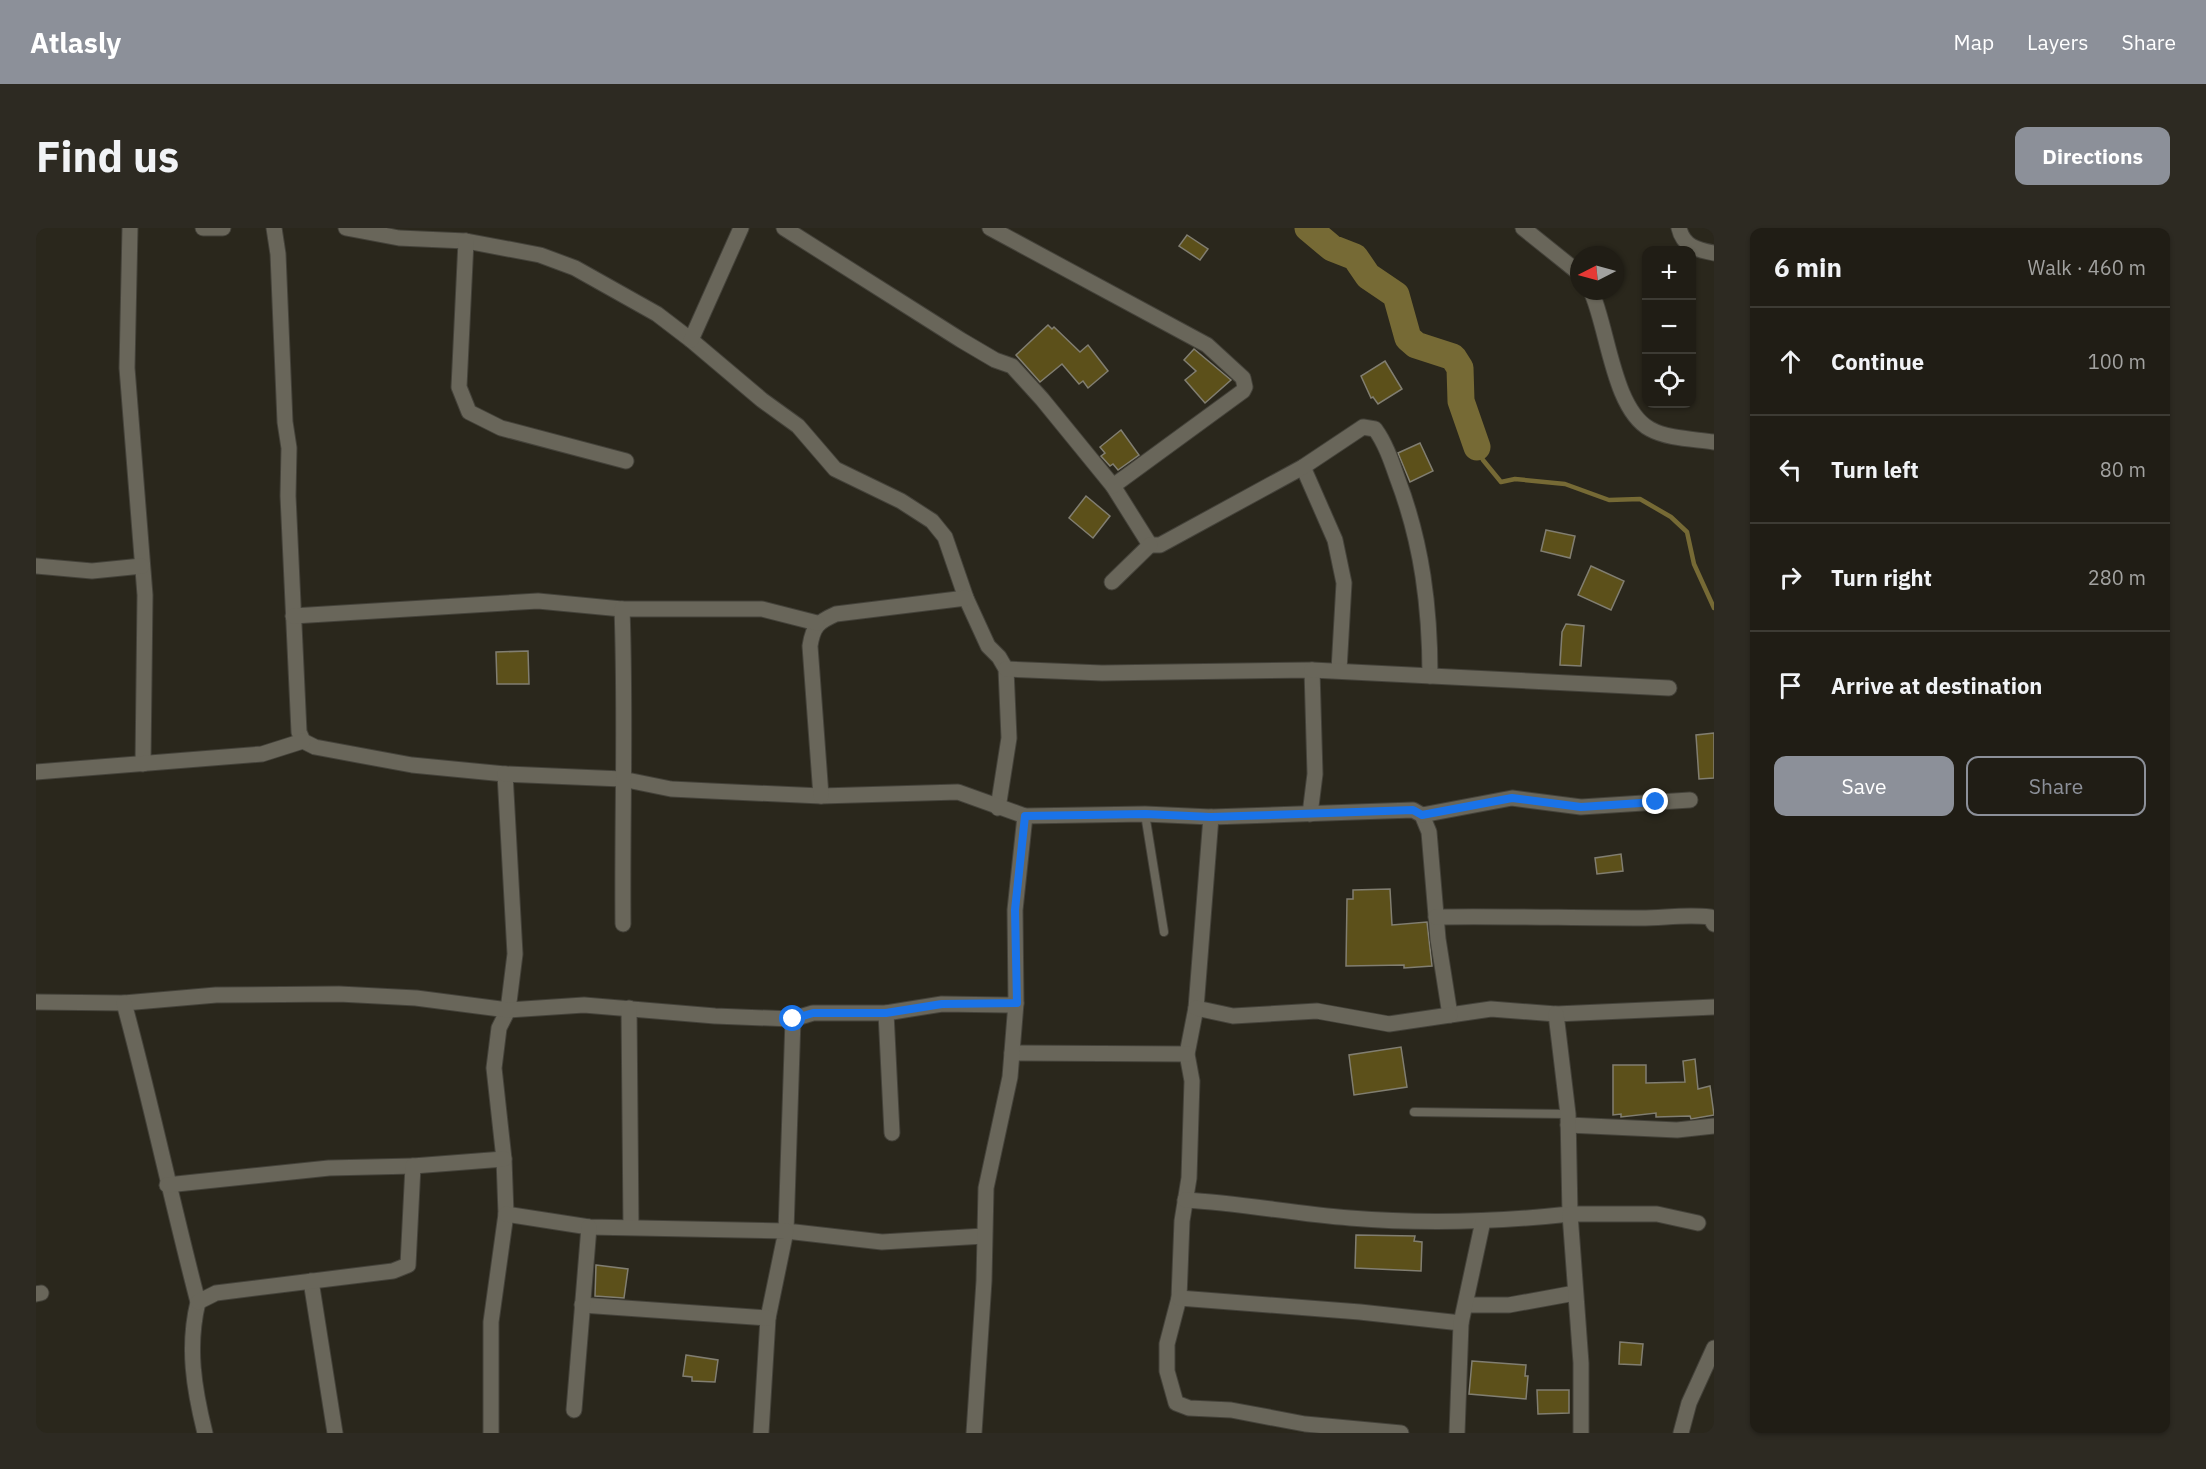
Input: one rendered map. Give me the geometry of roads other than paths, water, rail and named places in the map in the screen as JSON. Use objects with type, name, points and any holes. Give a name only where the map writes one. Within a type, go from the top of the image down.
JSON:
[{"type":"street","points":[[130,228],[127,368],[145,627],[143,764]]},
{"type":"street","points":[[203,228],[223,228]]},
{"type":"street","points":[[274,228],[278,254],[285,422],[289,448],[288,496],[299,732],[303,741],[315,747],[412,765],[505,774],[622,779],[671,789],[821,796],[958,792],[1025,816],[1145,814],[1211,817],[1413,810],[1422,815],[1429,832],[1436,917],[1450,1015]]},
{"type":"street","points":[[346,228],[399,238],[434,234],[540,255],[575,268],[657,314],[691,340],[762,400],[798,426],[835,469],[902,501],[932,521],[945,537],[966,598],[988,646],[999,657],[1006,669],[1009,738],[998,808]]},
{"type":"street","points":[[691,340],[741,228]]},
{"type":"street","points":[[784,228],[961,340],[995,360],[1011,366],[1042,399],[1113,486],[1150,545]]},
{"type":"street","points":[[990,228],[1207,345],[1243,378],[1245,387],[1243,391],[1113,486]]},
{"type":"street","points":[[1523,228],[1570,266]]},
{"type":"street","points":[[1679,228],[1681,237],[1694,248],[1714,253]]},
{"type":"street","points":[[466,241],[459,387],[469,412],[501,428],[626,461]]},
{"type":"street","points":[[1594,300],[1632,414],[1648,428],[1658,433],[1714,442]]},
{"type":"street","points":[[1112,582],[1150,545],[1160,546],[1303,467],[1364,427],[1375,429],[1412,518],[1426,582],[1430,624],[1430,676]]},
{"type":"street","points":[[1303,467],[1335,540],[1344,583],[1339,670]]},
{"type":"street","points":[[36,566],[92,571],[142,566]]},
{"type":"street","points":[[293,616],[538,601],[622,609],[762,609],[817,622],[836,614],[966,598]]},
{"type":"street","points":[[622,609],[625,689],[622,779],[623,924]]},
{"type":"street","points":[[817,622],[812,631],[810,646],[821,796]]},
{"type":"street","points":[[1006,669],[1102,673],[1339,670],[1670,688]]},
{"type":"street","points":[[1310,814],[1315,774],[1312,670]]},
{"type":"street","points":[[36,772],[262,754],[303,741]]},
{"type":"street","points":[[491,1433],[491,1322],[506,1214],[504,1159],[494,1068],[499,1028],[508,1010],[515,954],[505,774]]},
{"type":"street","points":[[1422,815],[1512,798],[1581,807],[1690,800]]},
{"type":"street","points":[[974,1433],[986,1188],[1010,1077],[1017,1003],[1015,910],[1025,816]]},
{"type":"street","points":[[1211,817],[1196,1008],[1187,1054],[1192,1081],[1189,1178],[1185,1200],[1179,1298],[1167,1344],[1167,1371],[1176,1402],[1190,1408],[1231,1410],[1305,1428],[1401,1433]]},
{"type":"street","points":[[1436,917],[1560,915],[1642,918],[1690,915],[1710,917],[1714,924]]},
{"type":"street","points":[[36,1002],[124,1003],[216,994],[339,994],[416,998],[508,1010],[584,1005],[715,1016],[793,1019],[813,1013],[886,1013],[942,1004],[1017,1003]]},
{"type":"street","points":[[124,1003],[145,1079],[167,1185],[198,1302],[194,1321],[193,1374],[205,1433]]},
{"type":"street","points":[[1196,1008],[1233,1016],[1317,1011],[1389,1024],[1491,1009],[1556,1014],[1714,1007]]},
{"type":"street","points":[[629,1008],[630,1227]]},
{"type":"street","points":[[886,1013],[892,1133]]},
{"type":"street","points":[[1556,1014],[1568,1119],[1570,1214],[1581,1363],[1581,1433]]},
{"type":"street","points":[[761,1433],[768,1318],[786,1231],[793,1019]]},
{"type":"street","points":[[1012,1053],[1187,1054]]},
{"type":"street","points":[[1568,1119],[1677,1130],[1714,1126]]},
{"type":"street","points":[[167,1185],[329,1168],[413,1166],[504,1159]]},
{"type":"street","points":[[198,1302],[216,1293],[393,1271],[408,1264],[413,1166]]},
{"type":"street","points":[[1185,1200],[1236,1203],[1349,1218],[1483,1221],[1570,1214],[1657,1214],[1698,1223]]},
{"type":"street","points":[[506,1214],[589,1227],[786,1231],[882,1242],[984,1236]]},
{"type":"street","points":[[1457,1433],[1461,1323],[1483,1221]]},
{"type":"street","points":[[574,1410],[589,1227]]},
{"type":"street","points":[[311,1281],[335,1433]]},
{"type":"street","points":[[1466,1305],[1509,1305],[1575,1293]]},
{"type":"street","points":[[1179,1298],[1461,1323]]},
{"type":"street","points":[[582,1305],[768,1318]]},
{"type":"street","points":[[1681,1433],[1689,1403],[1714,1348]]},
{"type":"lane","points":[[1145,814],[1164,932]]},
{"type":"lane","points":[[1414,1113],[1568,1119]]},
{"type":"waterway","points":[[1308,228],[1332,248],[1355,257],[1368,276],[1396,295],[1408,338],[1416,345],[1453,357],[1460,368],[1461,401],[1477,447]]},
{"type":"waterway","points":[[1477,447],[1483,460],[1501,482],[1515,479],[1565,484],[1609,500],[1640,499],[1671,517],[1687,532],[1694,564],[1714,608]]}]
